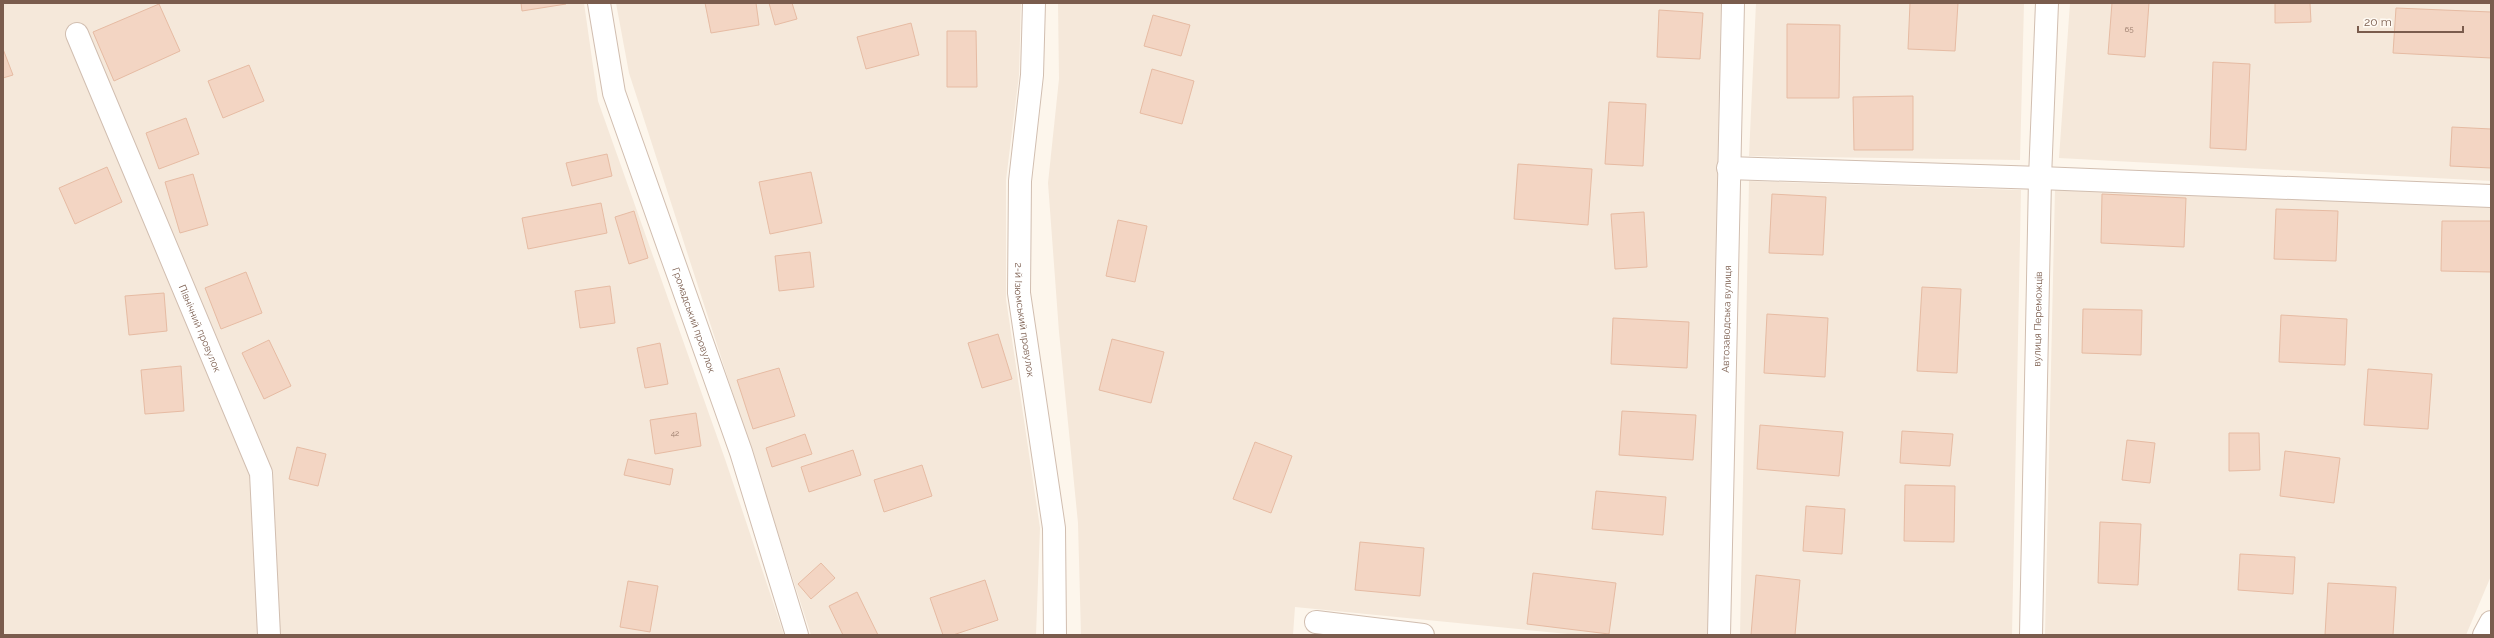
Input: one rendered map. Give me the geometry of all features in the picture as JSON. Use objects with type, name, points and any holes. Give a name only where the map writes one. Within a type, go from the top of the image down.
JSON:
[{"type":"street","name":"Громадський провулок","points":[[599,3],[614,93],[741,452],[797,635]]},
{"type":"street","name":"2-й Ізюмський провулок","points":[[1034,3],[1032,75],[1020,181],[1019,293],[1054,528],[1055,635]]},
{"type":"street","name":"Автозаводська вулиця","points":[[1719,635],[1728,168],[1733,3]]},
{"type":"street","name":"вулиця Переможців","points":[[2031,635],[2040,178],[2047,3]]},
{"type":"street","name":"Північний провулок","points":[[77,34],[261,472],[269,635]]},
{"type":"street","points":[[1728,168],[2040,178],[2491,196]]},
{"type":"street","points":[[1316,622],[1423,635]]},
{"type":"street","points":[[2484,635],[2491,622]]},
{"type":"shaded area","points":[[3,3],[584,3],[598,101],[725,459],[784,635],[3,635]]},
{"type":"shaded area","points":[[616,3],[1021,3],[1019,75],[1006,180],[1006,299],[1040,528],[1036,635],[811,635],[629,73]]},
{"type":"shaded area","points":[[1058,3],[1721,3],[1709,635],[1578,635],[1295,607],[1293,635],[1081,635],[1078,523],[1059,332],[1048,183],[1059,79]]},
{"type":"shaded area","points":[[1756,3],[2024,3],[2020,160],[1749,156]]},
{"type":"shaded area","points":[[2070,3],[2491,3],[2491,181],[2059,158]]},
{"type":"shaded area","points":[[1749,181],[2021,190],[2012,635],[1740,635]]},
{"type":"shaded area","points":[[2055,189],[2491,207],[2491,576],[2466,635],[2045,635]]},
{"type":"building","points":[[521,3],[565,3],[566,4],[522,11]]},
{"type":"building","points":[[705,3],[756,3],[759,25],[711,33]]},
{"type":"building","points":[[769,3],[792,3],[797,19],[775,25]]},
{"type":"building","points":[[1910,3],[1958,3],[1955,51],[1908,49]]},
{"type":"building","points":[[2112,3],[2149,3],[2145,57],[2108,54]]},
{"type":"building","points":[[2275,3],[2310,3],[2311,22],[2275,23]]},
{"type":"building","points":[[159,4],[180,51],[114,81],[93,32]]},
{"type":"building","points":[[2396,8],[2491,12],[2491,58],[2393,53]]},
{"type":"building","points":[[1659,10],[1703,13],[1700,59],[1657,57]]},
{"type":"building","points":[[1153,15],[1190,25],[1181,56],[1144,46]]},
{"type":"building","points":[[911,23],[919,55],[866,69],[857,37]]},
{"type":"building","points":[[1787,24],[1840,25],[1839,98],[1787,98]]},
{"type":"building","points":[[947,31],[976,31],[977,87],[947,87]]},
{"type":"building","points":[[3,49],[13,75],[3,78]]},
{"type":"building","points":[[2213,62],[2250,64],[2246,150],[2210,148]]},
{"type":"building","points":[[249,65],[264,101],[223,118],[208,81]]},
{"type":"building","points":[[1152,69],[1194,81],[1182,124],[1140,113]]},
{"type":"building","points":[[1913,96],[1913,150],[1854,150],[1853,97]]},
{"type":"building","points":[[1609,102],[1646,104],[1643,166],[1605,164]]},
{"type":"building","points":[[186,118],[199,154],[159,169],[146,133]]},
{"type":"building","points":[[2452,127],[2491,129],[2491,168],[2450,166]]},
{"type":"building","points":[[607,154],[612,176],[572,186],[566,163]]},
{"type":"building","points":[[1518,164],[1592,169],[1588,225],[1514,219]]},
{"type":"building","points":[[107,167],[122,202],[75,224],[59,188]]},
{"type":"building","points":[[811,172],[822,223],[770,234],[759,182]]},
{"type":"building","points":[[193,174],[208,225],[180,233],[165,182]]},
{"type":"building","points":[[1772,194],[1826,197],[1823,255],[1769,253]]},
{"type":"building","points":[[2102,194],[2186,198],[2184,247],[2101,243]]},
{"type":"building","points":[[601,203],[607,233],[528,249],[522,218]]},
{"type":"building","points":[[2276,209],[2338,211],[2336,261],[2274,259]]},
{"type":"building","points":[[634,211],[648,258],[629,264],[615,217]]},
{"type":"building","points":[[1644,212],[1647,267],[1615,269],[1611,214]]},
{"type":"building","points":[[1118,220],[1147,226],[1135,282],[1106,276]]},
{"type":"building","points":[[2442,221],[2491,221],[2491,272],[2441,271]]},
{"type":"building","points":[[810,252],[814,287],[779,291],[775,256]]},
{"type":"building","points":[[246,272],[262,313],[221,329],[205,288]]},
{"type":"building","points":[[610,286],[615,323],[580,328],[575,291]]},
{"type":"building","points":[[1922,287],[1961,289],[1957,373],[1917,371]]},
{"type":"building","points":[[164,293],[167,331],[129,335],[125,296]]},
{"type":"building","points":[[2083,309],[2142,310],[2141,355],[2082,353]]},
{"type":"building","points":[[1767,314],[1828,318],[1825,377],[1764,373]]},
{"type":"building","points":[[2281,315],[2347,319],[2345,365],[2279,362]]},
{"type":"building","points":[[1613,318],[1689,322],[1687,368],[1611,364]]},
{"type":"building","points":[[998,334],[1012,379],[982,388],[968,343]]},
{"type":"building","points":[[1112,339],[1164,352],[1151,403],[1099,390]]},
{"type":"building","points":[[269,340],[291,386],[264,399],[242,353]]},
{"type":"building","points":[[660,343],[668,384],[645,388],[637,348]]},
{"type":"building","points":[[181,366],[184,411],[145,414],[141,370]]},
{"type":"building","points":[[779,368],[795,416],[753,429],[737,380]]},
{"type":"building","points":[[2368,369],[2432,374],[2428,429],[2364,425]]},
{"type":"building","points":[[1622,411],[1696,415],[1693,460],[1619,455]]},
{"type":"building","points":[[696,413],[701,446],[655,454],[650,420]]},
{"type":"building","points":[[1760,425],[1843,432],[1839,476],[1757,469]]},
{"type":"building","points":[[1902,431],[1953,434],[1950,466],[1900,463]]},
{"type":"building","points":[[2229,433],[2259,433],[2260,470],[2229,471]]},
{"type":"building","points":[[805,434],[812,454],[772,467],[766,448]]},
{"type":"building","points":[[2127,440],[2155,443],[2150,483],[2122,480]]},
{"type":"building","points":[[1255,442],[1292,456],[1271,513],[1233,499]]},
{"type":"building","points":[[297,447],[326,454],[318,486],[289,479]]},
{"type":"building","points":[[853,450],[861,475],[809,492],[801,467]]},
{"type":"building","points":[[2285,451],[2340,458],[2334,503],[2280,496]]},
{"type":"building","points":[[628,459],[673,469],[670,485],[624,475]]},
{"type":"building","points":[[922,465],[932,496],[884,512],[874,480]]},
{"type":"building","points":[[1905,485],[1955,486],[1954,542],[1904,541]]},
{"type":"building","points":[[1596,491],[1666,497],[1663,535],[1592,529]]},
{"type":"building","points":[[1806,506],[1845,509],[1842,554],[1803,551]]},
{"type":"building","points":[[2100,522],[2141,524],[2138,585],[2098,583]]},
{"type":"building","points":[[1360,542],[1424,548],[1420,596],[1355,590]]},
{"type":"building","points":[[2240,554],[2295,557],[2293,594],[2238,590]]},
{"type":"building","points":[[821,563],[835,578],[811,599],[798,584]]},
{"type":"building","points":[[1533,573],[1616,583],[1609,634],[1527,624]]},
{"type":"building","points":[[1756,575],[1800,580],[1795,635],[1751,635]]},
{"type":"building","points":[[985,580],[998,620],[953,635],[943,635],[930,598]]},
{"type":"building","points":[[628,581],[658,586],[650,632],[620,627]]},
{"type":"building","points":[[2328,583],[2396,587],[2393,635],[2325,635]]},
{"type":"building","points":[[857,592],[878,635],[843,635],[829,606]]}]
